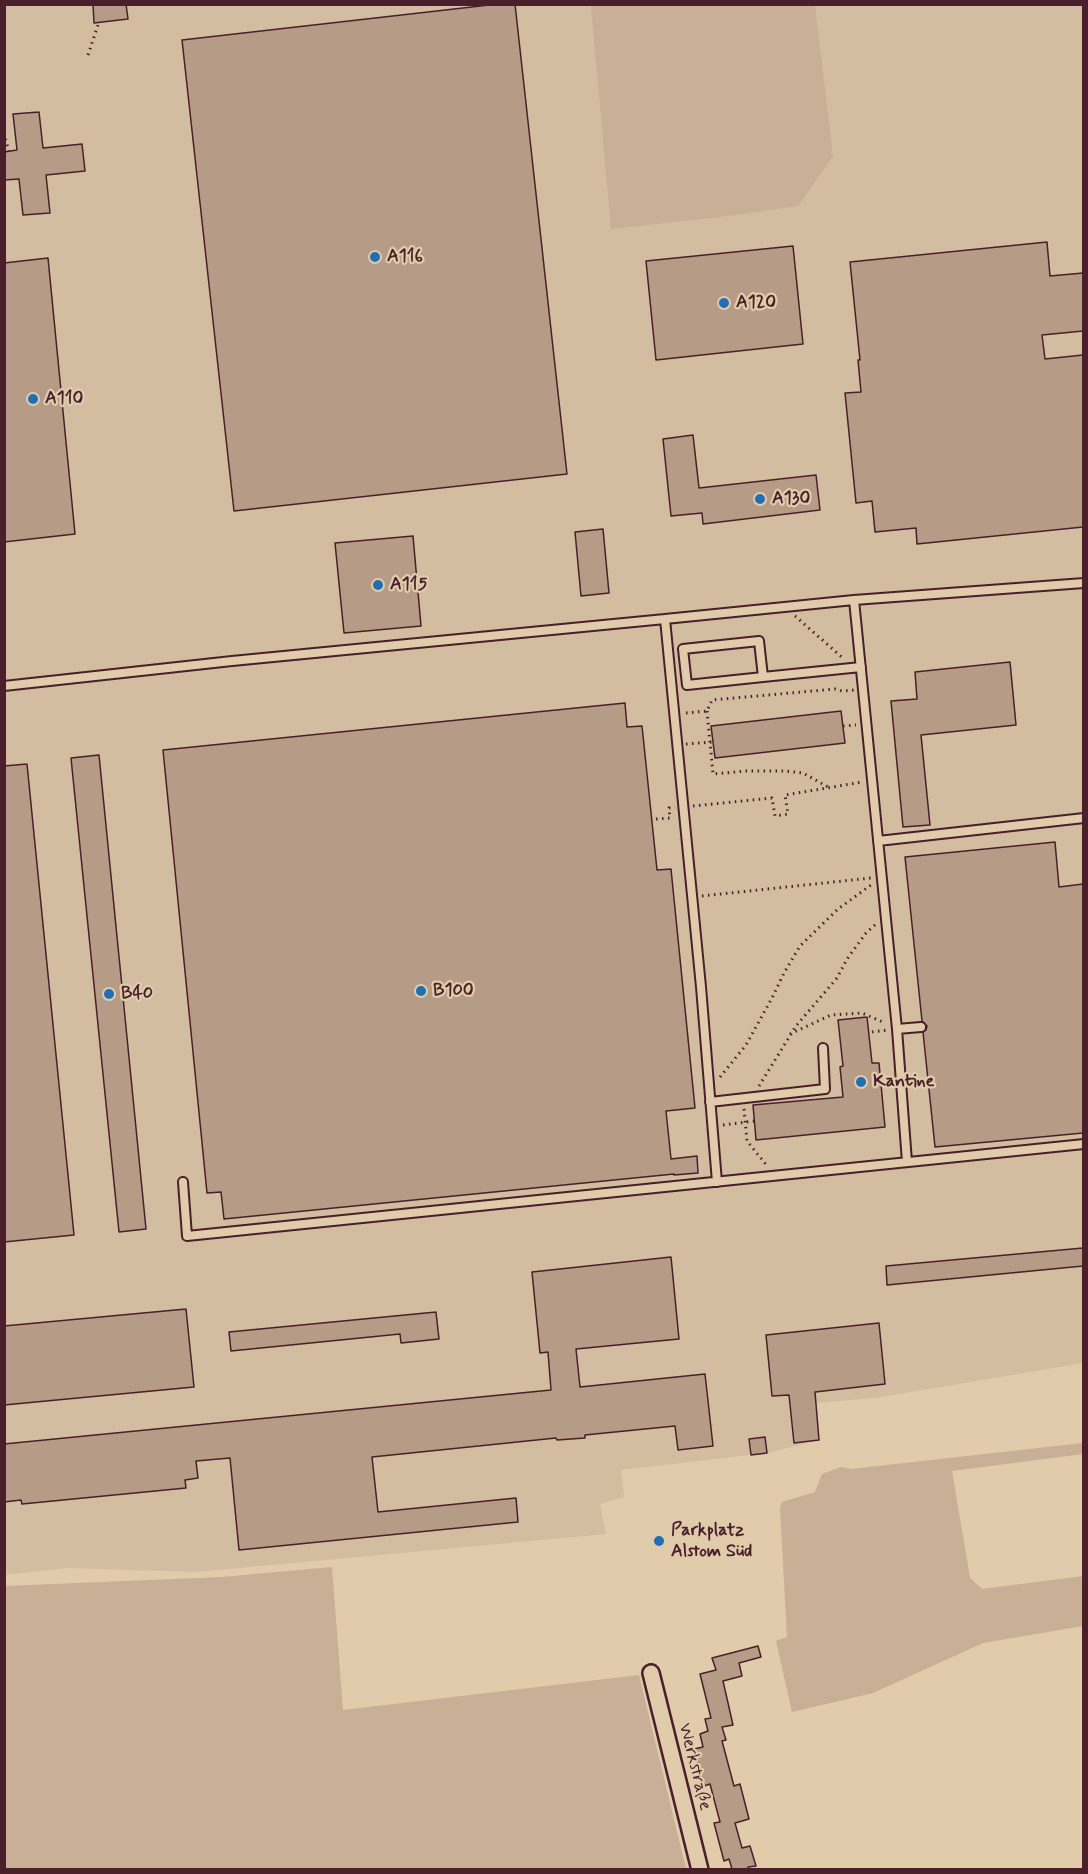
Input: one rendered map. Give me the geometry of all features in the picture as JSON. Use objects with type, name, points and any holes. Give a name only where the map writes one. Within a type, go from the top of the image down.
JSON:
[{"type":"street","name":"Werkstraße","points":[[651,1673],[700,1869]]},
{"type":"lane","points":[[4,686],[854,600],[1083,583]]},
{"type":"lane","points":[[854,600],[858,668],[863,689],[897,1029],[907,1162]]},
{"type":"lane","points":[[665,619],[717,1182]]},
{"type":"lane","points":[[763,677],[759,641],[683,649],[687,685],[858,668]]},
{"type":"lane","points":[[878,841],[1083,818]]},
{"type":"lane","points":[[897,1029],[921,1027]]},
{"type":"lane","points":[[710,1102],[825,1089],[823,1048]]},
{"type":"lane","points":[[183,1182],[187,1236],[1083,1144]]},
{"type":"path","points":[[88,55],[99,22]]},
{"type":"path","points":[[4,133],[9,152]]},
{"type":"path","points":[[785,607],[858,668]]},
{"type":"path","points":[[829,788],[803,773],[746,771],[713,774],[707,711],[712,700],[835,689],[842,691],[863,689]]},
{"type":"path","points":[[675,714],[707,711]]},
{"type":"path","points":[[678,745],[711,742]]},
{"type":"path","points":[[656,819],[670,818],[669,808],[772,798],[775,816],[788,814],[785,795],[872,780]]},
{"type":"path","points":[[692,897],[882,877]]},
{"type":"path","points":[[709,1090],[746,1045],[800,946],[838,909],[882,877]]},
{"type":"path","points":[[754,1097],[763,1078],[796,1026],[837,978],[847,959],[866,933],[886,915]]},
{"type":"path","points":[[790,1035],[831,1015],[862,1013],[897,1029]]},
{"type":"path","points":[[743,1098],[747,1141],[775,1175]]},
{"type":"path","points":[[712,1126],[754,1121]]},
{"type":"shaded area","points":[[4,5],[1083,5],[1083,1363],[875,1398],[816,1403],[819,1440],[767,1453],[621,1470],[624,1497],[600,1504],[606,1534],[196,1572],[67,1568],[5,1575]]},
{"type":"shaded area","points":[[591,5],[815,5],[833,156],[798,206],[611,229]]},
{"type":"shaded area","points":[[1083,1443],[1083,1454],[952,1471],[970,1578],[982,1589],[1083,1576],[1083,1626],[983,1643],[873,1693],[792,1712],[776,1641],[787,1637],[780,1508],[782,1502],[815,1492],[822,1474],[841,1467],[851,1469]]},
{"type":"shaded area","points":[[332,1567],[343,1710],[639,1675],[686,1869],[5,1869],[5,1586],[222,1577]]},
{"type":"building","points":[[93,4],[126,4],[128,19],[94,23]]},
{"type":"building","name":"A116","points":[[498,4],[515,4],[567,474],[234,511],[182,40]]},
{"type":"building","points":[[39,112],[43,148],[82,144],[85,171],[46,175],[50,213],[23,215],[19,179],[4,180],[4,152],[17,150],[13,114]]},
{"type":"building","points":[[1047,242],[1050,276],[1083,273],[1083,331],[1042,335],[1045,359],[1083,355],[1083,527],[917,544],[916,528],[875,532],[872,501],[856,503],[845,393],[861,392],[850,262]]},
{"type":"building","name":"A120","points":[[793,246],[803,344],[656,360],[646,261]]},
{"type":"building","name":"A110","points":[[48,258],[75,534],[4,542],[4,263]]},
{"type":"building","name":"A130","points":[[693,435],[699,488],[816,475],[820,510],[703,524],[702,513],[671,516],[663,439]]},
{"type":"building","points":[[603,529],[609,593],[581,596],[575,532]]},
{"type":"building","name":"A115","points":[[413,536],[421,626],[344,633],[335,543]]},
{"type":"building","points":[[1010,662],[1016,725],[921,735],[930,825],[903,827],[891,701],[917,699],[915,672]]},
{"type":"building","name":"B100","points":[[625,703],[627,727],[642,726],[657,870],[671,869],[695,1108],[666,1111],[671,1159],[697,1156],[698,1173],[224,1219],[221,1192],[207,1193],[163,750]]},
{"type":"building","points":[[841,711],[845,743],[715,758],[711,726]]},
{"type":"building","name":"B40","points":[[99,755],[146,1229],[119,1232],[71,758]]},
{"type":"building","points":[[27,764],[74,1235],[4,1242],[4,766]]},
{"type":"building","points":[[1055,842],[1059,887],[1083,884],[1083,1133],[935,1147],[923,1032],[927,1026],[922,1021],[905,857]]},
{"type":"building","name":"Kantine","points":[[867,1017],[872,1063],[879,1063],[885,1127],[756,1140],[753,1105],[843,1097],[840,1067],[843,1066],[838,1020]]},
{"type":"building","points":[[1083,1248],[1083,1266],[887,1285],[886,1266]]},
{"type":"building","points":[[671,1257],[679,1339],[576,1349],[580,1387],[705,1374],[713,1446],[678,1450],[675,1426],[585,1435],[585,1438],[557,1440],[556,1438],[372,1457],[378,1512],[516,1498],[518,1522],[239,1550],[230,1458],[196,1461],[198,1478],[185,1480],[186,1488],[22,1504],[21,1500],[4,1502],[4,1444],[551,1390],[548,1352],[540,1353],[532,1272]]},
{"type":"building","points":[[186,1309],[194,1387],[4,1405],[4,1326]]},
{"type":"building","points":[[436,1312],[439,1339],[401,1343],[400,1334],[231,1351],[229,1332]]},
{"type":"building","points":[[879,1323],[885,1384],[815,1392],[819,1440],[794,1443],[789,1395],[772,1396],[766,1335]]},
{"type":"building","points":[[765,1437],[767,1453],[751,1455],[749,1439]]},
{"type":"building","points":[[758,1646],[761,1657],[739,1663],[742,1676],[723,1681],[733,1725],[722,1727],[726,1740],[722,1741],[734,1786],[740,1784],[749,1819],[735,1823],[742,1848],[750,1846],[756,1866],[748,1867],[748,1869],[732,1869],[729,1859],[724,1861],[714,1823],[720,1822],[710,1784],[704,1786],[694,1749],[703,1747],[700,1734],[708,1731],[705,1719],[711,1718],[700,1674],[716,1670],[712,1658]]},
{"type":"place","name":"A116","points":[[375,257]]},
{"type":"place","name":"A120","points":[[724,303]]},
{"type":"place","name":"A110","points":[[33,399]]},
{"type":"place","name":"A130","points":[[760,499]]},
{"type":"place","name":"A115","points":[[378,585]]},
{"type":"place","name":"B100","points":[[421,991]]},
{"type":"place","name":"B40","points":[[109,994]]},
{"type":"place","name":"Kantine","points":[[861,1082]]},
{"type":"place","name":"Parkplatz Alstom Süd","points":[[659,1541]]}]
